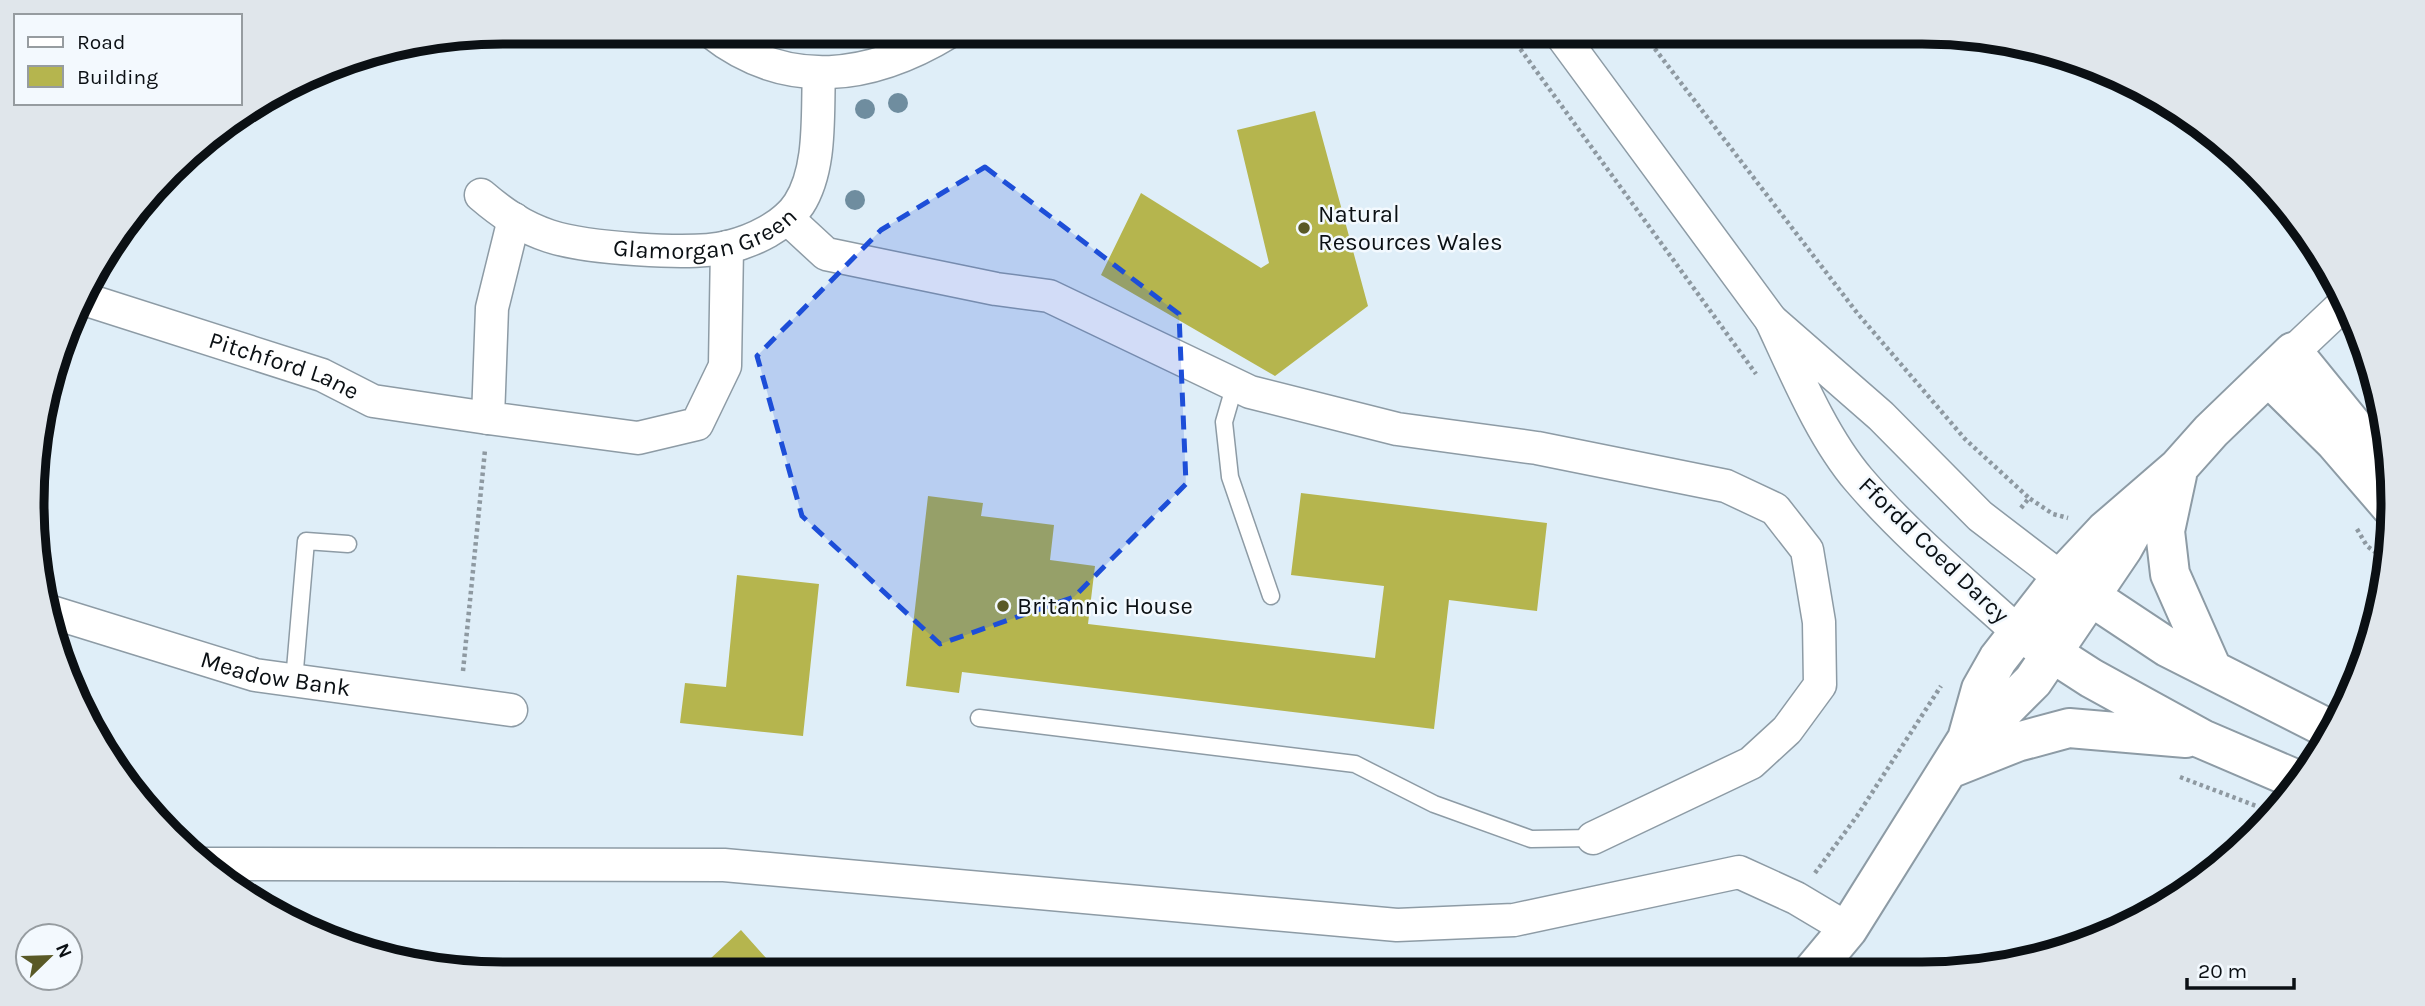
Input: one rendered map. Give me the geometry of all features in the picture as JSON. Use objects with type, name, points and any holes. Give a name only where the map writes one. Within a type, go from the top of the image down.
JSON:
[{"type":"main road","points":[[2280,364],[2354,427],[2378,452]]},
{"type":"main road","points":[[1820,962],[1848,929],[1967,739],[2005,709],[2053,653],[2076,587],[2105,531],[2166,480],[2280,364]]},
{"type":"main road","points":[[2280,364],[2335,442],[2381,495]]},
{"type":"main road","points":[[2166,480],[2165,531],[2171,574],[2212,669]]},
{"type":"main road","points":[[1967,739],[1980,690],[2018,632],[2076,587]]},
{"type":"main road","points":[[2076,587],[2167,647],[2324,726]]},
{"type":"main road","points":[[2018,632],[2091,678],[2202,739],[2290,777]]},
{"type":"main road","points":[[1946,770],[2017,742],[2069,728],[2202,739]]},
{"type":"street","points":[[730,44],[744,53],[787,69],[819,73],[872,68],[930,44]]},
{"type":"street","name":"Ffordd Coed Darcy","points":[[1568,44],[1771,320],[1813,408],[1857,479],[1936,558],[2018,632]]},
{"type":"street","name":"Glamorgan Green","points":[[481,195],[514,219],[551,237],[583,243],[619,247],[727,247],[749,241],[787,218],[800,203],[810,178],[819,73]]},
{"type":"street","points":[[787,218],[825,254],[996,289],[1049,296],[1250,392],[1397,429],[1537,448],[1726,486],[1775,509],[1807,550],[1819,622],[1820,685],[1787,730],[1751,763],[1593,838]]},
{"type":"street","points":[[488,418],[492,308],[514,219]]},
{"type":"street","name":"Pitchford Lane","points":[[91,301],[322,375],[373,401],[638,438],[697,424],[725,366],[727,247]]},
{"type":"street","points":[[2280,364],[2338,309]]},
{"type":"street","name":"Ffordd Coed Darcy","points":[[1771,320],[1881,416],[1980,516],[2076,587]]},
{"type":"street","name":"Meadow Bank","points":[[57,614],[255,675],[511,710]]},
{"type":"street","points":[[219,864],[724,865],[1397,925],[1514,920],[1739,872],[1796,898],[1848,929]]},
{"type":"lane","points":[[1235,384],[1224,422],[1230,477],[1271,596]]},
{"type":"lane","points":[[294,681],[306,541],[348,544]]},
{"type":"lane","points":[[978,718],[1355,764],[1434,803],[1531,839],[1593,838]]},
{"type":"path","points":[[1517,44],[1758,377]]},
{"type":"path","points":[[1651,44],[1858,314],[1965,439],[2029,498]]},
{"type":"path","points":[[459,703],[488,418]]},
{"type":"path","points":[[1796,898],[1857,816],[1948,676]]},
{"type":"highlighted area","points":[[985,167],[1179,314],[1186,484],[1074,597],[940,644],[802,516],[757,356],[881,230]]},
{"type":"building","name":"Natural Resources Wales","points":[[1315,111],[1368,306],[1275,376],[1101,275],[1141,193],[1261,268],[1269,263],[1237,130]]},
{"type":"building","name":"Britannic House","points":[[1301,493],[1547,523],[1537,611],[1449,600],[1434,729],[962,672],[959,693],[906,686],[928,496],[983,503],[981,516],[1054,525],[1050,560],[1095,566],[1088,624],[1375,658],[1384,586],[1291,575]]},
{"type":"building","points":[[737,575],[819,584],[803,736],[680,723],[685,683],[726,687]]},
{"type":"building","points":[[741,930],[770,962],[707,962]]},
{"type":"place","name":"Natural Resources Wales","points":[[1304,228]]},
{"type":"place","name":"Britannic House","points":[[1003,606]]}]
